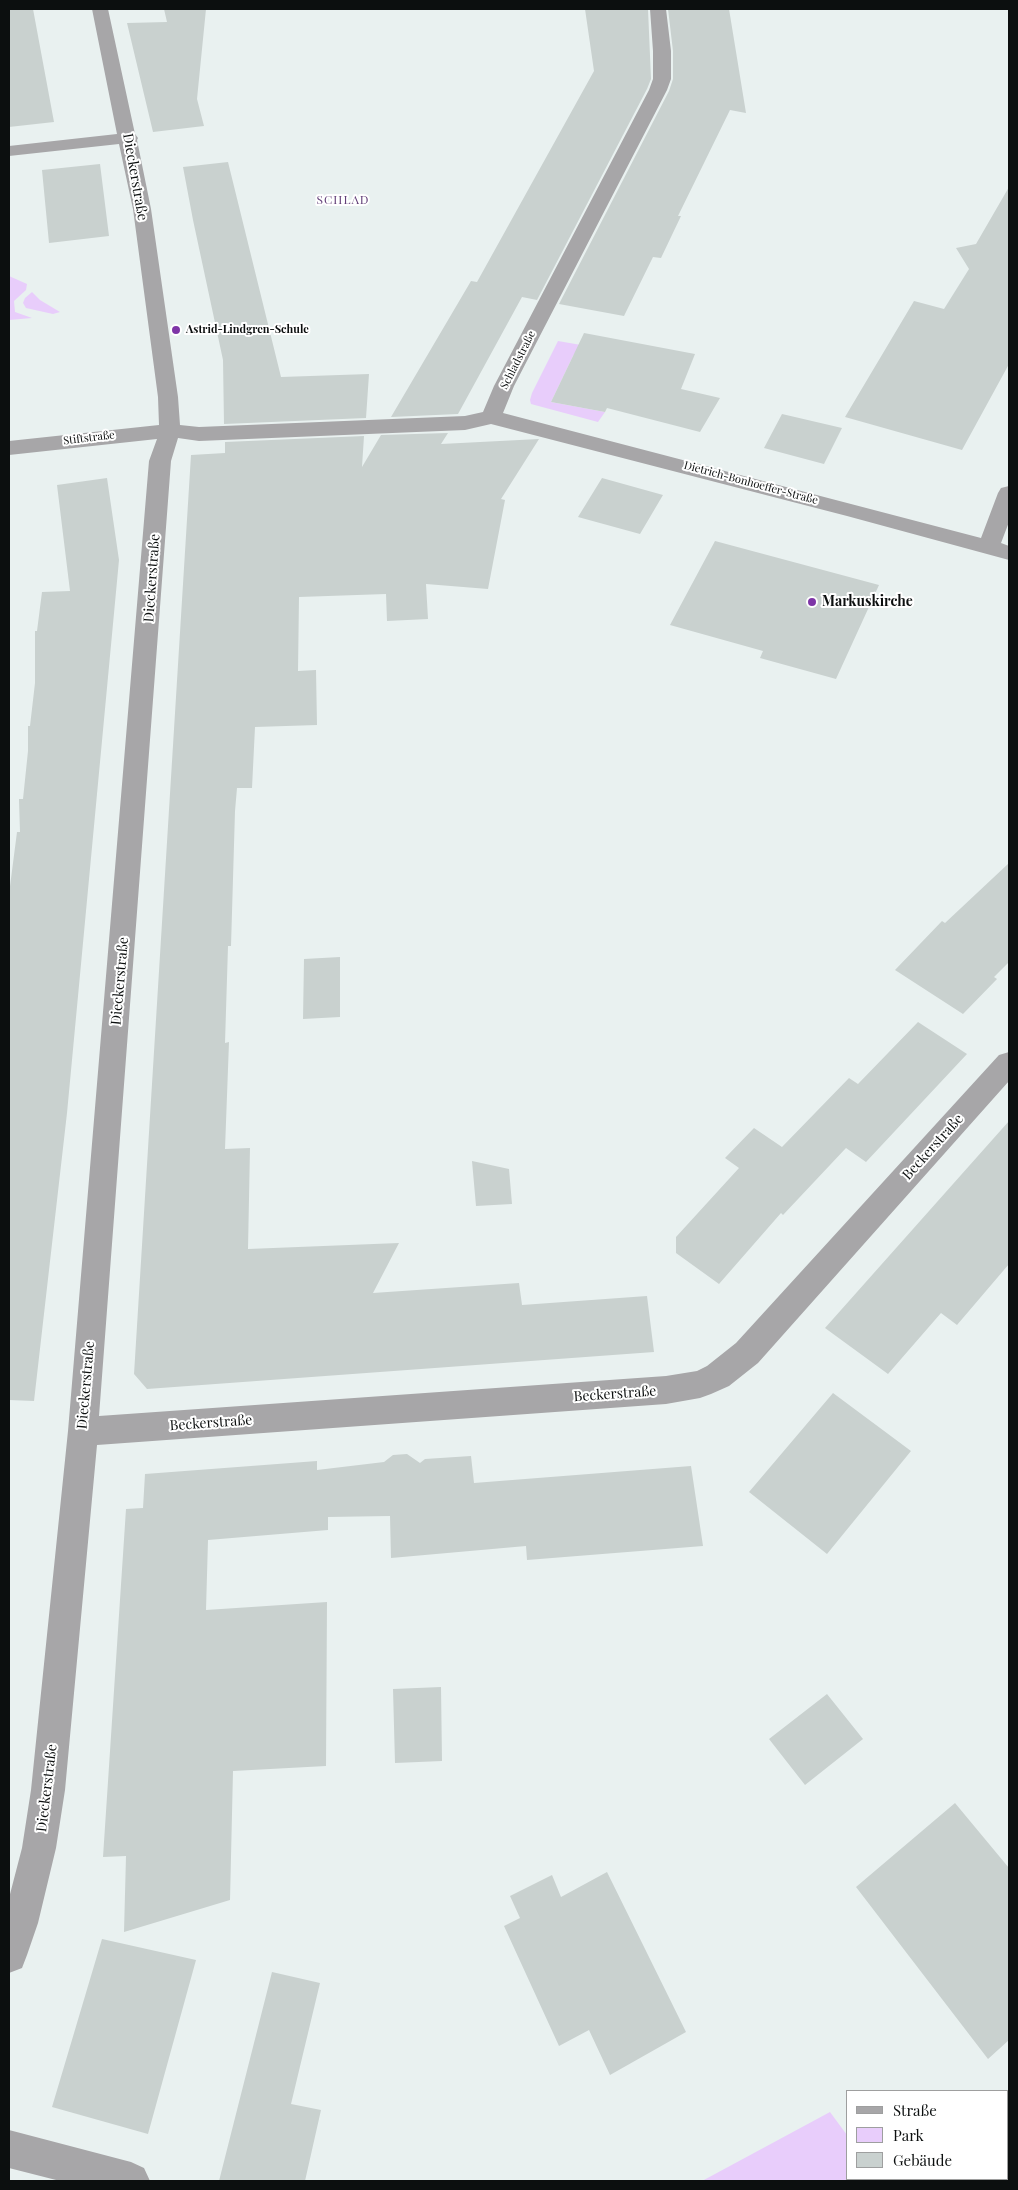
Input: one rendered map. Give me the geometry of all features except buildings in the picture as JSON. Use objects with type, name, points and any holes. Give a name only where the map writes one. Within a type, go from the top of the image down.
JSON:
[{"type":"street","name":"Dieckerstraße","points":[[9,1955],[20,1923],[45,1817],[82,1431],[128,884],[160,461],[170,432],[168,398],[142,209],[100,9]]},
{"type":"street","name":"Schladstraße","points":[[491,417],[504,386],[658,90],[662,79],[662,51],[658,9]]},
{"type":"street","points":[[9,151],[128,138]]},
{"type":"street","points":[[170,432],[200,434],[445,424],[464,423],[491,417]]},
{"type":"street","name":"Dietrich-Bonhoeffer-Straße","points":[[491,417],[746,482],[999,550]]},
{"type":"street","name":"Stiftstraße","points":[[9,448],[107,435],[170,432]]},
{"type":"street","points":[[999,550],[1009,493]]},
{"type":"street","name":"Beckerstraße","points":[[82,1431],[135,1429],[666,1390],[700,1384],[718,1376],[747,1353],[1009,1063]]},
{"type":"street","points":[[9,2149],[130,2181]]},
{"type":"green space","points":[[9,276],[27,284],[26,290],[14,301],[15,312],[32,318],[9,320]]},
{"type":"green space","points":[[32,292],[40,300],[60,312],[53,314],[26,308],[23,303],[25,298]]},
{"type":"green space","points":[[558,341],[581,345],[573,356],[551,402],[605,412],[598,422],[531,404],[532,393]]},
{"type":"green space","points":[[830,2112],[846,2134],[846,2180],[880,2181],[702,2181]]},
{"type":"place","name":"Astrid-Lindgren-Schule","points":[[176,330]]},
{"type":"place","name":"Markuskirche","points":[[812,602]]},
{"type":"district","name":"SCHLAD","points":[[343,200]]}]
